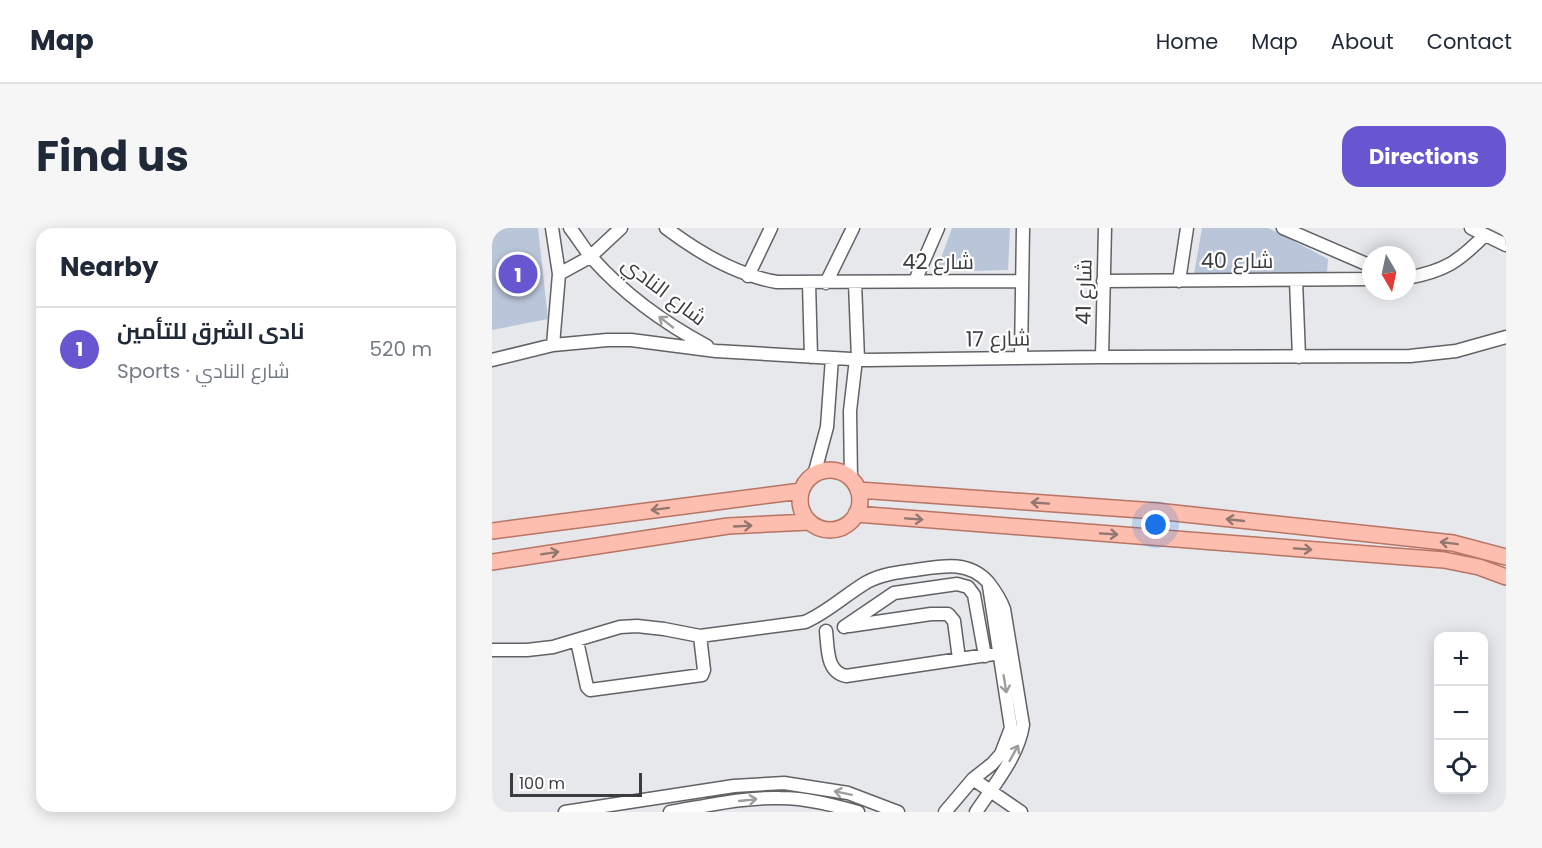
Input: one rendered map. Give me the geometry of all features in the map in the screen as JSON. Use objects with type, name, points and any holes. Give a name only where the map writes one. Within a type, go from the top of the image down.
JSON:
[{"type":"main road","points":[[834,471],[846,476],[854,485],[859,502],[856,514],[843,527],[832,530],[820,529],[810,522],[801,508],[801,491],[814,475],[834,471]]},
{"type":"main road","points":[[854,485],[1168,512],[1453,543],[1506,557]]},
{"type":"main road","points":[[492,531],[801,491]]},
{"type":"main road","points":[[856,514],[1444,560],[1479,567],[1506,577]]},
{"type":"main road","points":[[492,562],[728,526],[810,522]]},
{"type":"street","points":[[552,228],[559,274],[553,345]]},
{"type":"street","name":"شارع النادي","points":[[570,228],[590,256],[619,287],[676,329],[716,351]]},
{"type":"street","points":[[559,274],[590,256],[621,228]]},
{"type":"street","name":"شارع 42","points":[[666,228],[689,246],[748,276],[777,282],[1021,281]]},
{"type":"street","points":[[748,276],[771,228]]},
{"type":"street","points":[[826,283],[853,228]]},
{"type":"street","points":[[915,281],[938,228]]},
{"type":"street","points":[[1021,358],[1023,228]]},
{"type":"street","name":"شارع 41","points":[[1102,357],[1105,228]]},
{"type":"street","points":[[1179,281],[1187,228]]},
{"type":"street","points":[[1283,228],[1362,262]]},
{"type":"street","points":[[1471,228],[1506,245]]},
{"type":"street","points":[[1416,276],[1442,269],[1460,259],[1485,236]]},
{"type":"street","name":"شارع 40","points":[[1103,281],[1362,279]]},
{"type":"street","points":[[1296,280],[1299,357]]},
{"type":"street","points":[[810,283],[811,357]]},
{"type":"street","points":[[854,485],[850,411],[857,359],[855,283]]},
{"type":"street","name":"شارع 17","points":[[492,360],[580,341],[631,340],[716,351],[857,359],[1410,356],[1474,347],[1506,337]]},
{"type":"street","points":[[814,475],[826,427],[832,358]]},
{"type":"street","points":[[492,650],[535,650],[577,642],[620,627],[664,628],[700,636],[805,622],[821,615],[866,583],[889,574],[959,566],[976,572],[989,584],[1002,603],[1011,728],[1001,754],[973,779],[945,812]]},
{"type":"street","points":[[844,627],[894,593],[957,584],[968,587],[974,595],[985,656]]},
{"type":"street","points":[[805,622],[826,631],[942,612],[948,614],[954,621],[959,659]]},
{"type":"street","points":[[826,631],[831,667],[838,674],[846,676],[1006,653]]},
{"type":"street","points":[[577,642],[587,687],[590,690],[702,675],[704,670],[700,636]]},
{"type":"street","points":[[976,812],[1014,755],[1021,739],[1023,725],[1006,653]]},
{"type":"street","points":[[973,779],[1021,812]]},
{"type":"street","points":[[565,812],[623,807],[734,786],[784,783],[848,793],[898,812]]},
{"type":"street","points":[[672,812],[677,804],[716,795],[734,786]]},
{"type":"street","points":[[672,812],[730,802],[782,798],[834,805],[858,812]]},
{"type":"shaded area","points":[[492,228],[538,228],[548,319],[492,330]]},
{"type":"shaded area","points":[[952,228],[1010,228],[1008,270],[936,272]]},
{"type":"shaded area","points":[[1202,228],[1268,228],[1328,259],[1327,272],[1194,274]]},
{"type":"place","name":"نادى الشرق للتأمين","points":[[518,274]]}]
